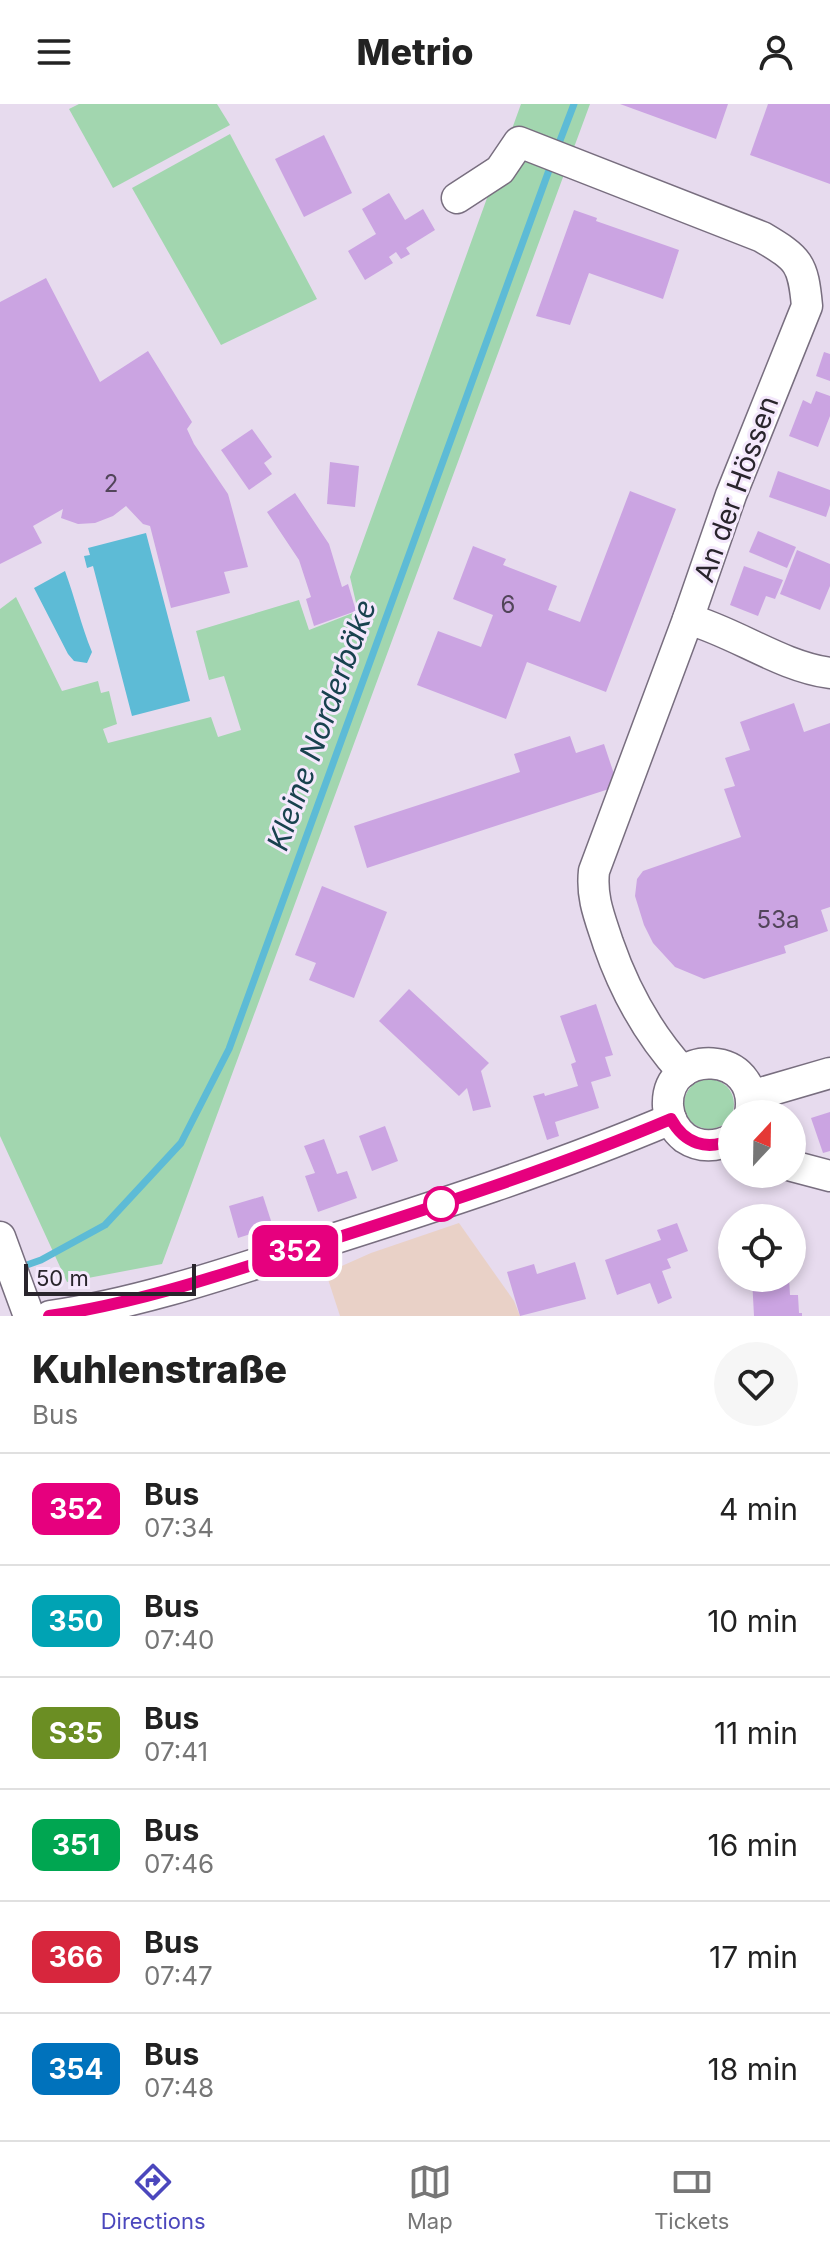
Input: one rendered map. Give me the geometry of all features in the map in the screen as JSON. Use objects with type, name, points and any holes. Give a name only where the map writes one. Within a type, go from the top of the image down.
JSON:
[{"type":"street","name":"An der Hössen","points":[[457,198],[500,170],[519,142],[762,237],[791,254],[817,283],[731,495],[594,871],[592,888],[596,908],[617,971],[641,1018],[662,1049],[683,1072]]},
{"type":"street","points":[[688,619],[713,626],[807,670],[830,673]]},
{"type":"street","points":[[718,1145],[695,1143],[685,1138],[671,1119],[668,1098],[676,1079],[683,1072],[703,1063],[724,1065],[741,1077],[748,1100]]},
{"type":"street","points":[[762,1100],[830,1073]]},
{"type":"street","points":[[50,1316],[146,1297],[361,1230],[671,1119]]},
{"type":"street","points":[[806,1170],[830,1176]]},
{"type":"street","points":[[2,1242],[29,1316]]},
{"type":"shaded area","points":[[459,1223],[514,1301],[520,1316],[340,1316],[326,1273],[371,1253]]},
{"type":"green space","points":[[79,104],[217,104],[230,125],[113,188],[69,109]]},
{"type":"green space","points":[[521,104],[590,104],[162,1264],[67,1282],[0,1136],[0,609],[16,597],[62,691],[98,681],[101,693],[109,691],[117,724],[103,729],[108,743],[211,717],[218,737],[241,730],[224,676],[209,680],[196,631],[299,600],[309,630],[358,611],[350,577]]},
{"type":"green space","points":[[230,134],[317,299],[221,345],[132,188]]},
{"type":"green space","points":[[700,1081],[718,1081],[733,1100],[718,1100],[718,1127],[700,1127],[686,1113],[686,1095]]},
{"type":"water","points":[[146,533],[190,701],[132,716],[93,566],[87,568],[84,556],[90,555],[88,548]]},
{"type":"water","points":[[65,571],[92,652],[87,663],[74,661],[68,654],[34,588]]},
{"type":"building","points":[[620,104],[728,104],[716,139]]},
{"type":"building","points":[[768,104],[830,104],[830,184],[750,155]]},
{"type":"building","points":[[324,135],[352,193],[304,217],[275,159]]},
{"type":"building","points":[[389,193],[405,220],[423,209],[435,230],[406,248],[410,254],[401,259],[396,252],[389,257],[393,263],[365,280],[348,251],[376,234],[362,209]]},
{"type":"building","points":[[574,210],[597,218],[596,221],[679,250],[663,299],[589,273],[570,325],[536,316]]},
{"type":"building","points":[[46,278],[100,382],[148,351],[192,422],[187,429],[194,444],[228,494],[248,567],[224,572],[230,593],[171,608],[150,526],[143,524],[126,506],[113,516],[95,523],[78,524],[61,518],[63,509],[33,526],[42,543],[0,564],[0,302]]},
{"type":"building","points":[[824,352],[830,354],[830,381],[816,376]]},
{"type":"building","points":[[816,391],[830,396],[830,416],[818,447],[789,436],[803,400],[811,404]]},
{"type":"building","points":[[252,429],[272,457],[264,463],[272,474],[249,490],[221,450]]},
{"type":"building","points":[[330,462],[359,466],[355,507],[327,504]]},
{"type":"building","points":[[778,471],[830,490],[826,517],[769,497]]},
{"type":"building","points":[[630,491],[676,509],[606,692],[527,662],[506,719],[417,685],[438,631],[481,647],[493,615],[453,599],[473,546],[506,559],[503,565],[557,586],[548,610],[580,622]]},
{"type":"building","points":[[295,493],[329,544],[342,587],[348,584],[356,611],[314,626],[306,599],[311,597],[299,560],[267,512]]},
{"type":"building","points":[[758,531],[796,547],[787,568],[749,552]]},
{"type":"building","points":[[797,550],[830,564],[830,586],[820,610],[780,594]]},
{"type":"building","points":[[744,566],[783,580],[775,599],[766,596],[758,616],[730,605]]},
{"type":"building","points":[[794,703],[804,732],[830,723],[830,907],[821,910],[828,931],[784,946],[786,953],[704,979],[675,967],[653,943],[635,896],[637,879],[643,871],[741,837],[724,789],[735,786],[725,758],[750,750],[740,722]]},
{"type":"building","points":[[570,736],[576,753],[604,744],[618,786],[367,868],[354,826],[520,772],[514,754]]},
{"type":"building","points":[[322,886],[387,912],[354,998],[309,980],[316,963],[295,955]]},
{"type":"building","points":[[409,989],[489,1063],[481,1071],[491,1107],[473,1111],[467,1088],[459,1096],[379,1021]]},
{"type":"building","points":[[596,1004],[613,1055],[605,1057],[611,1076],[591,1082],[599,1108],[555,1122],[559,1136],[547,1140],[533,1096],[544,1093],[545,1096],[578,1086],[571,1064],[576,1062],[560,1016]]},
{"type":"building","points":[[830,1112],[830,1151],[823,1153],[811,1118]]},
{"type":"building","points":[[385,1126],[398,1161],[372,1171],[359,1136]]},
{"type":"building","points":[[324,1139],[337,1174],[347,1171],[357,1198],[318,1212],[305,1176],[315,1173],[304,1146]]},
{"type":"building","points":[[263,1196],[273,1227],[238,1238],[229,1206]]},
{"type":"building","points":[[677,1223],[688,1251],[667,1259],[671,1268],[662,1271],[672,1298],[658,1304],[650,1283],[617,1295],[605,1260],[661,1240],[657,1230]]},
{"type":"building","points":[[575,1262],[586,1299],[520,1316],[507,1272],[534,1264],[537,1274]]},
{"type":"building","points":[[753,1292],[790,1292],[790,1295],[798,1295],[802,1316],[754,1316]]},
{"type":"waterway","name":"Kleine Norderbäke","points":[[556,151],[574,104]]},
{"type":"waterway","name":"Kleine Norderbäke","points":[[21,1267],[41,1260],[105,1225],[181,1143],[229,1049],[552,162]]},
{"type":"bus line","name":"352","points":[[49,1316],[146,1297],[319,1244],[419,1212],[671,1119],[685,1138],[707,1146],[718,1145]]}]
